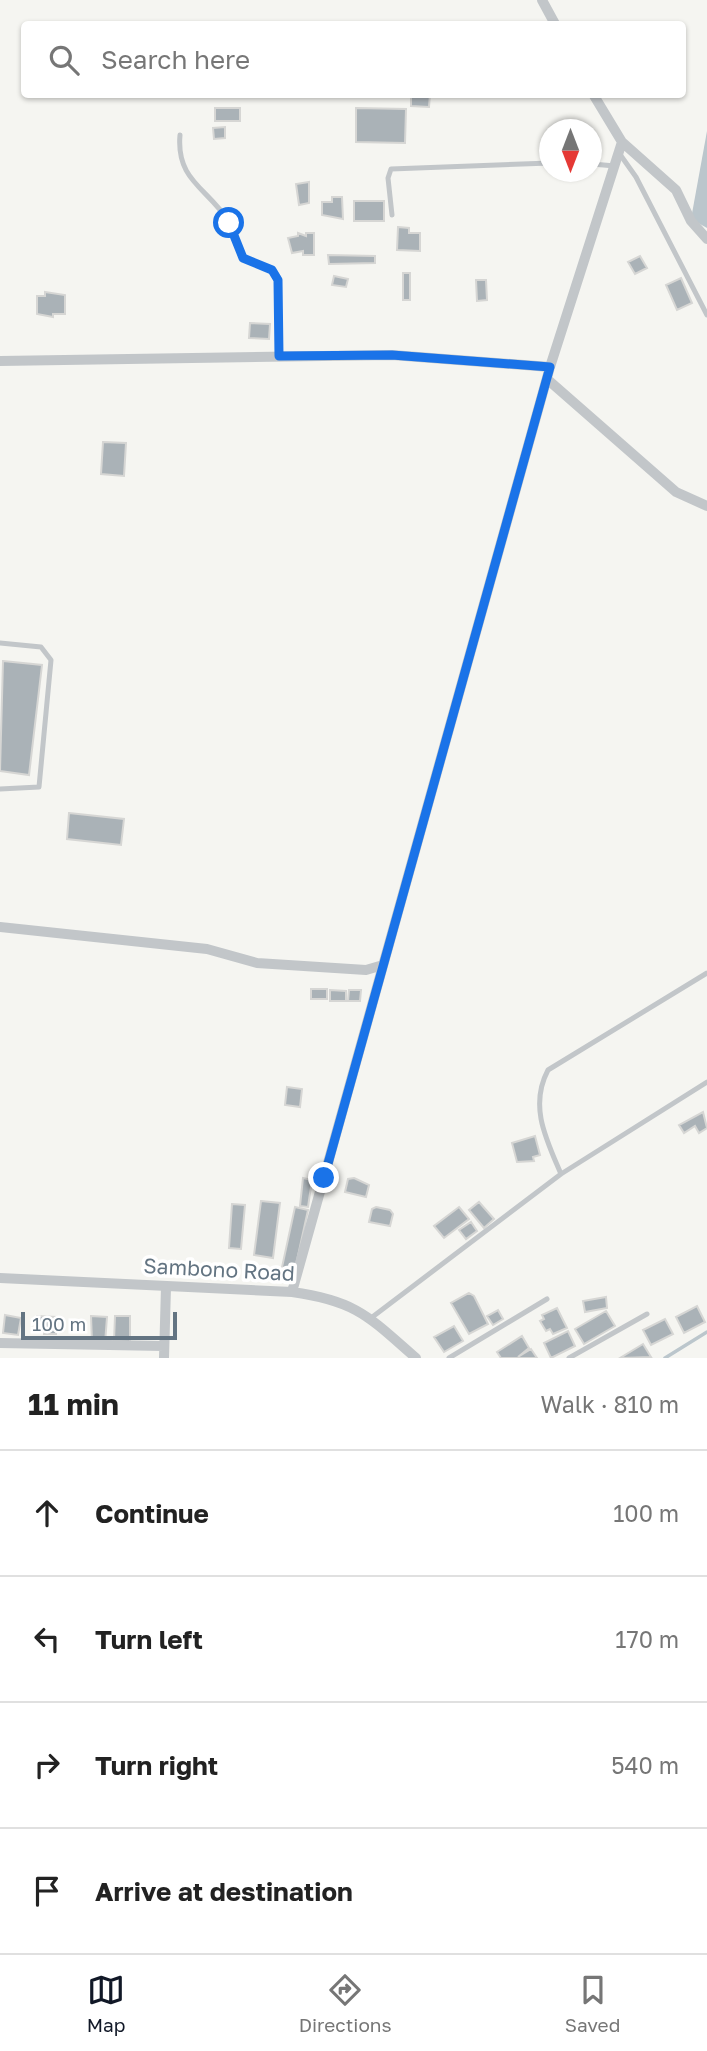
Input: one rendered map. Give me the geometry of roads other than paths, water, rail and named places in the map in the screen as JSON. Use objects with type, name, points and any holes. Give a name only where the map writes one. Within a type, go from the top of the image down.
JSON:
[{"type":"street","points":[[542,0],[553,21]]},
{"type":"street","points":[[595,98],[621,147],[676,190],[691,220],[707,239]]},
{"type":"street","points":[[292,1292],[550,367],[621,147]]},
{"type":"street","points":[[0,361],[392,355],[550,367]]},
{"type":"street","points":[[547,380],[676,492],[707,506]]},
{"type":"street","points":[[0,927],[207,949],[257,963],[366,970],[383,965]]},
{"type":"street","name":"Sambono Road","points":[[0,1278],[292,1292],[331,1297],[371,1318],[416,1358]]},
{"type":"street","points":[[0,1343],[164,1352],[166,1287]]},
{"type":"lane","points":[[180,135],[178,155],[184,170],[229,223],[243,258],[272,270],[278,280],[279,356]]},
{"type":"lane","points":[[621,147],[707,315]]},
{"type":"lane","points":[[392,215],[388,178],[391,169],[539,163]]},
{"type":"lane","points":[[602,165],[615,166]]},
{"type":"lane","points":[[0,643],[41,647],[51,660],[39,787],[0,789]]},
{"type":"lane","points":[[561,1174],[539,1114],[539,1087],[548,1070],[707,973]]},
{"type":"lane","points":[[371,1318],[561,1174],[707,1082]]},
{"type":"lane","points":[[449,1358],[547,1299]]},
{"type":"lane","points":[[569,1358],[647,1314]]},
{"type":"waterway","points":[[665,1358],[707,1332]]}]
